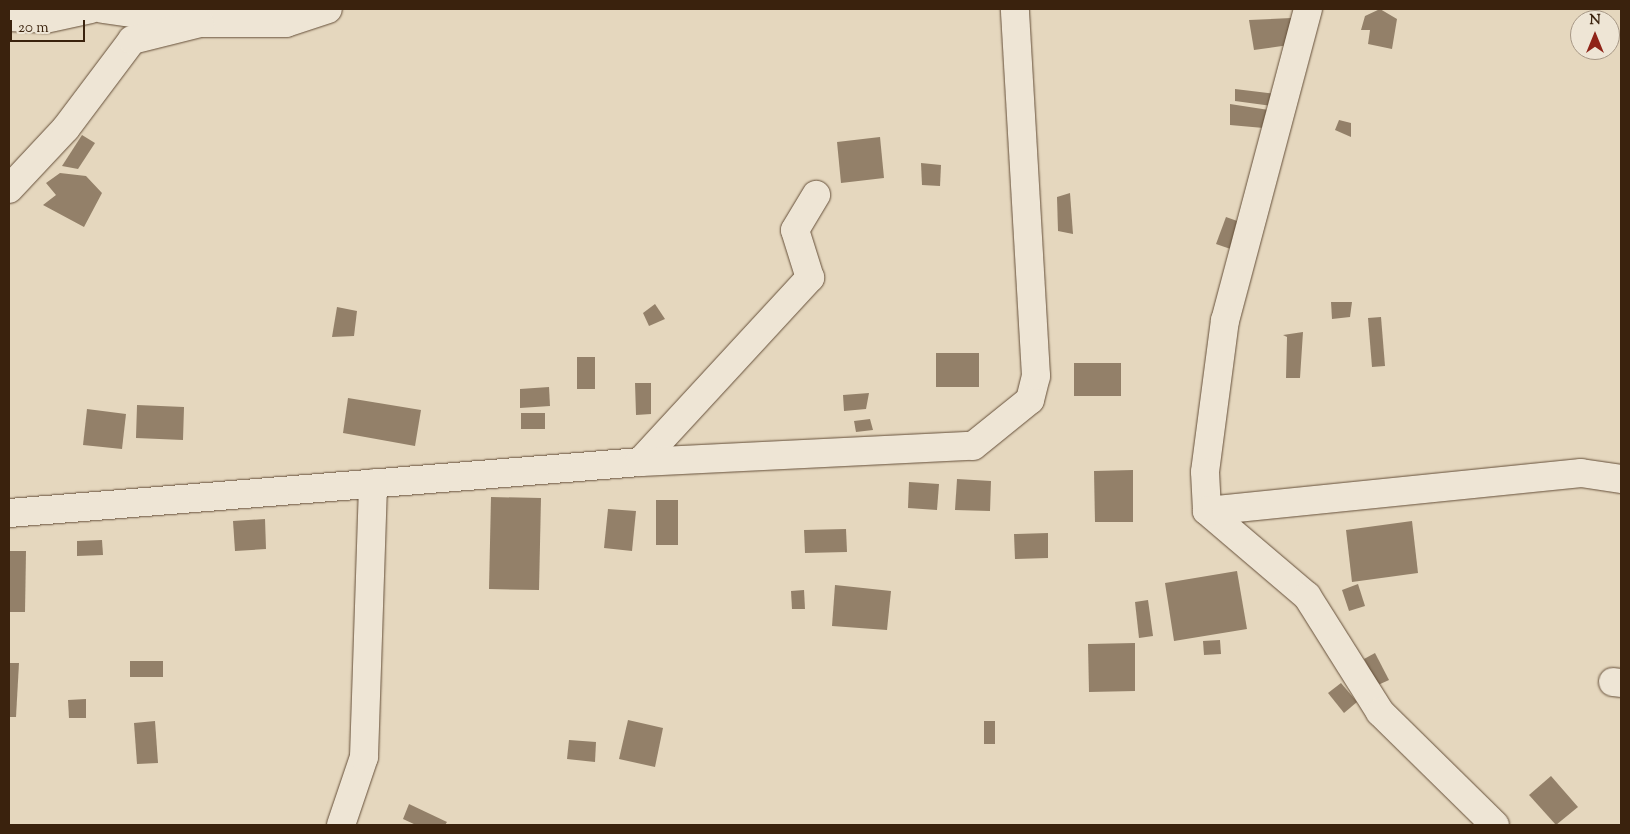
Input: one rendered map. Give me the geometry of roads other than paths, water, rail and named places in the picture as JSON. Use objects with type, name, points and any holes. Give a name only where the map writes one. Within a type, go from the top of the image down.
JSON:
[{"type":"street","points":[[9,17],[45,19],[91,9]]},
{"type":"street","points":[[103,9],[200,23],[286,23],[328,9]]},
{"type":"street","points":[[9,513],[373,482],[640,462],[973,446],[1030,400],[1036,376],[1015,9]]},
{"type":"street","points":[[1308,9],[1225,320],[1205,472],[1207,511],[1307,596],[1380,712],[1495,825]]},
{"type":"street","points":[[9,188],[66,128],[132,40],[200,23]]},
{"type":"street","points":[[640,462],[810,278],[795,230],[816,195]]},
{"type":"street","points":[[1207,511],[1581,473],[1621,478]]},
{"type":"street","points":[[341,825],[364,757],[373,482]]}]
